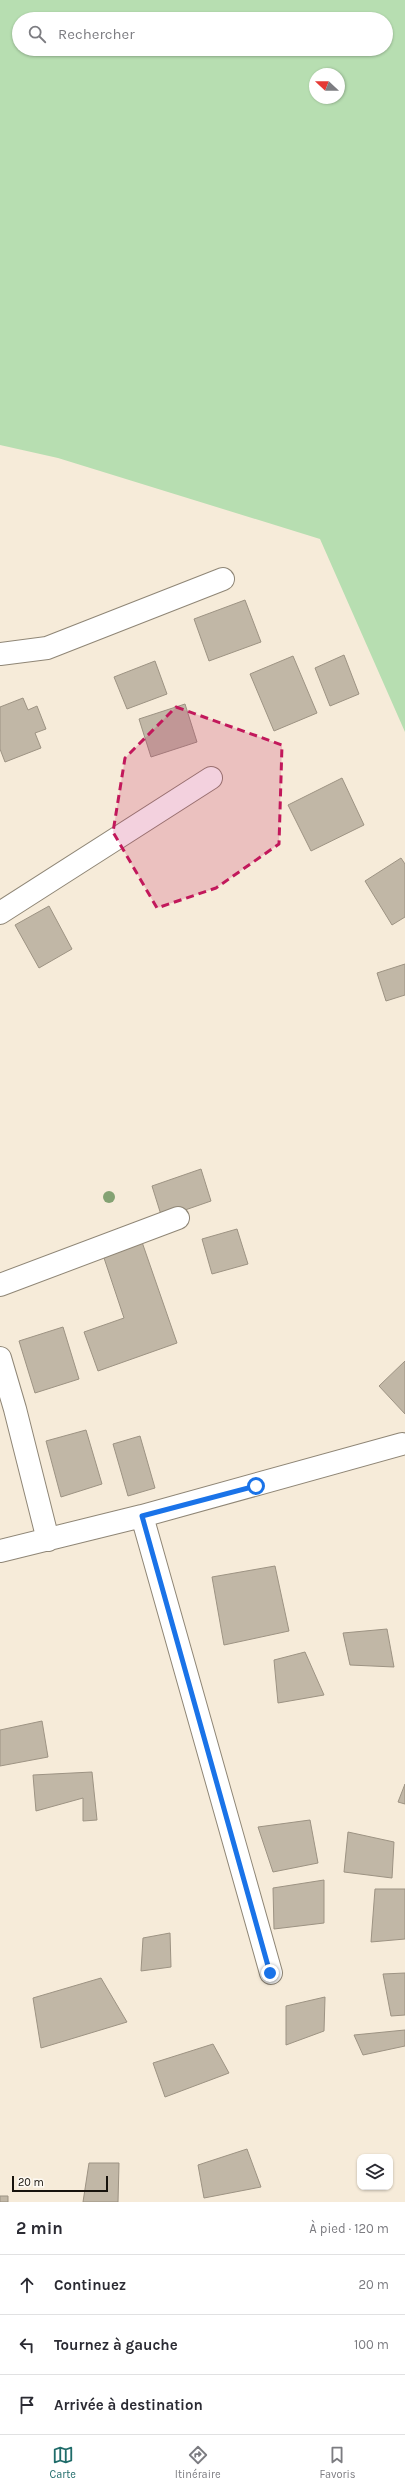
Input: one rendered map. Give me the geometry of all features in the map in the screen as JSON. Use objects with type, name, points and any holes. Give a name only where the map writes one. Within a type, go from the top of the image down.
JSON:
[{"type":"street","points":[[0,654],[47,648],[223,579]]},
{"type":"street","points":[[0,913],[210,778]]},
{"type":"street","points":[[0,1286],[178,1218]]},
{"type":"street","points":[[0,1358],[15,1410],[48,1540]]},
{"type":"street","points":[[0,1551],[142,1516],[402,1444]]},
{"type":"street","points":[[142,1516],[270,1973]]},
{"type":"highlighted area","points":[[176,707],[282,745],[279,844],[216,888],[157,908],[113,832],[125,758]]},
{"type":"green space","points":[[0,0],[405,0],[405,732],[320,539],[58,458],[0,445]]},
{"type":"building","points":[[245,600],[261,642],[209,661],[194,619]]},
{"type":"building","points":[[344,655],[359,694],[330,706],[315,668]]},
{"type":"building","points":[[293,656],[317,713],[274,731],[250,674]]},
{"type":"building","points":[[155,661],[167,694],[127,709],[114,677]]},
{"type":"building","points":[[23,698],[28,710],[37,706],[46,729],[35,733],[41,748],[5,762],[0,749],[0,707]]},
{"type":"building","points":[[185,704],[197,742],[151,757],[139,719]]},
{"type":"building","points":[[342,778],[364,825],[311,851],[288,805]]},
{"type":"building","points":[[401,858],[405,864],[405,917],[392,925],[365,881]]},
{"type":"building","points":[[49,906],[72,949],[39,968],[15,925]]},
{"type":"building","points":[[405,964],[405,995],[386,1001],[377,973]]},
{"type":"building","points":[[201,1169],[211,1201],[162,1218],[152,1186]]},
{"type":"building","points":[[237,1229],[248,1264],[212,1274],[202,1239]]},
{"type":"building","points":[[142,1242],[177,1343],[98,1371],[84,1332],[124,1318],[103,1255]]},
{"type":"building","points":[[63,1327],[79,1379],[35,1393],[19,1341]]},
{"type":"building","points":[[405,1361],[405,1414],[379,1386]]},
{"type":"building","points":[[86,1430],[102,1484],[61,1497],[46,1441]]},
{"type":"building","points":[[140,1436],[155,1488],[128,1496],[113,1444]]},
{"type":"building","points":[[275,1566],[289,1631],[224,1645],[212,1577]]},
{"type":"building","points":[[387,1629],[394,1667],[350,1665],[343,1633]]},
{"type":"building","points":[[305,1652],[324,1695],[278,1703],[274,1660]]},
{"type":"building","points":[[42,1721],[48,1757],[0,1766],[0,1730]]},
{"type":"building","points":[[92,1772],[97,1820],[83,1821],[83,1798],[36,1811],[33,1775]]},
{"type":"building","points":[[405,1784],[405,1804],[398,1802]]},
{"type":"building","points":[[310,1820],[318,1863],[273,1872],[258,1827]]},
{"type":"building","points":[[348,1832],[394,1842],[392,1878],[344,1872]]},
{"type":"building","points":[[324,1880],[324,1923],[274,1929],[273,1888]]},
{"type":"building","points":[[375,1889],[405,1889],[405,1939],[371,1942]]},
{"type":"building","points":[[170,1933],[171,1967],[141,1971],[143,1938]]},
{"type":"building","points":[[405,1973],[405,2015],[391,2016],[383,1974]]},
{"type":"building","points":[[101,1978],[127,2022],[41,2048],[33,1998]]},
{"type":"building","points":[[325,1997],[324,2031],[286,2045],[286,2006]]},
{"type":"building","points":[[405,2030],[405,2046],[363,2055],[354,2035]]},
{"type":"building","points":[[213,2044],[229,2073],[165,2097],[153,2063]]},
{"type":"building","points":[[247,2149],[261,2187],[204,2198],[198,2165]]},
{"type":"building","points":[[89,2163],[119,2163],[118,2202],[83,2202]]},
{"type":"building","points":[[0,2196],[8,2196],[8,2202],[0,2202]]},
{"type":"route","points":[[256,1486],[142,1516],[270,1973]]}]
